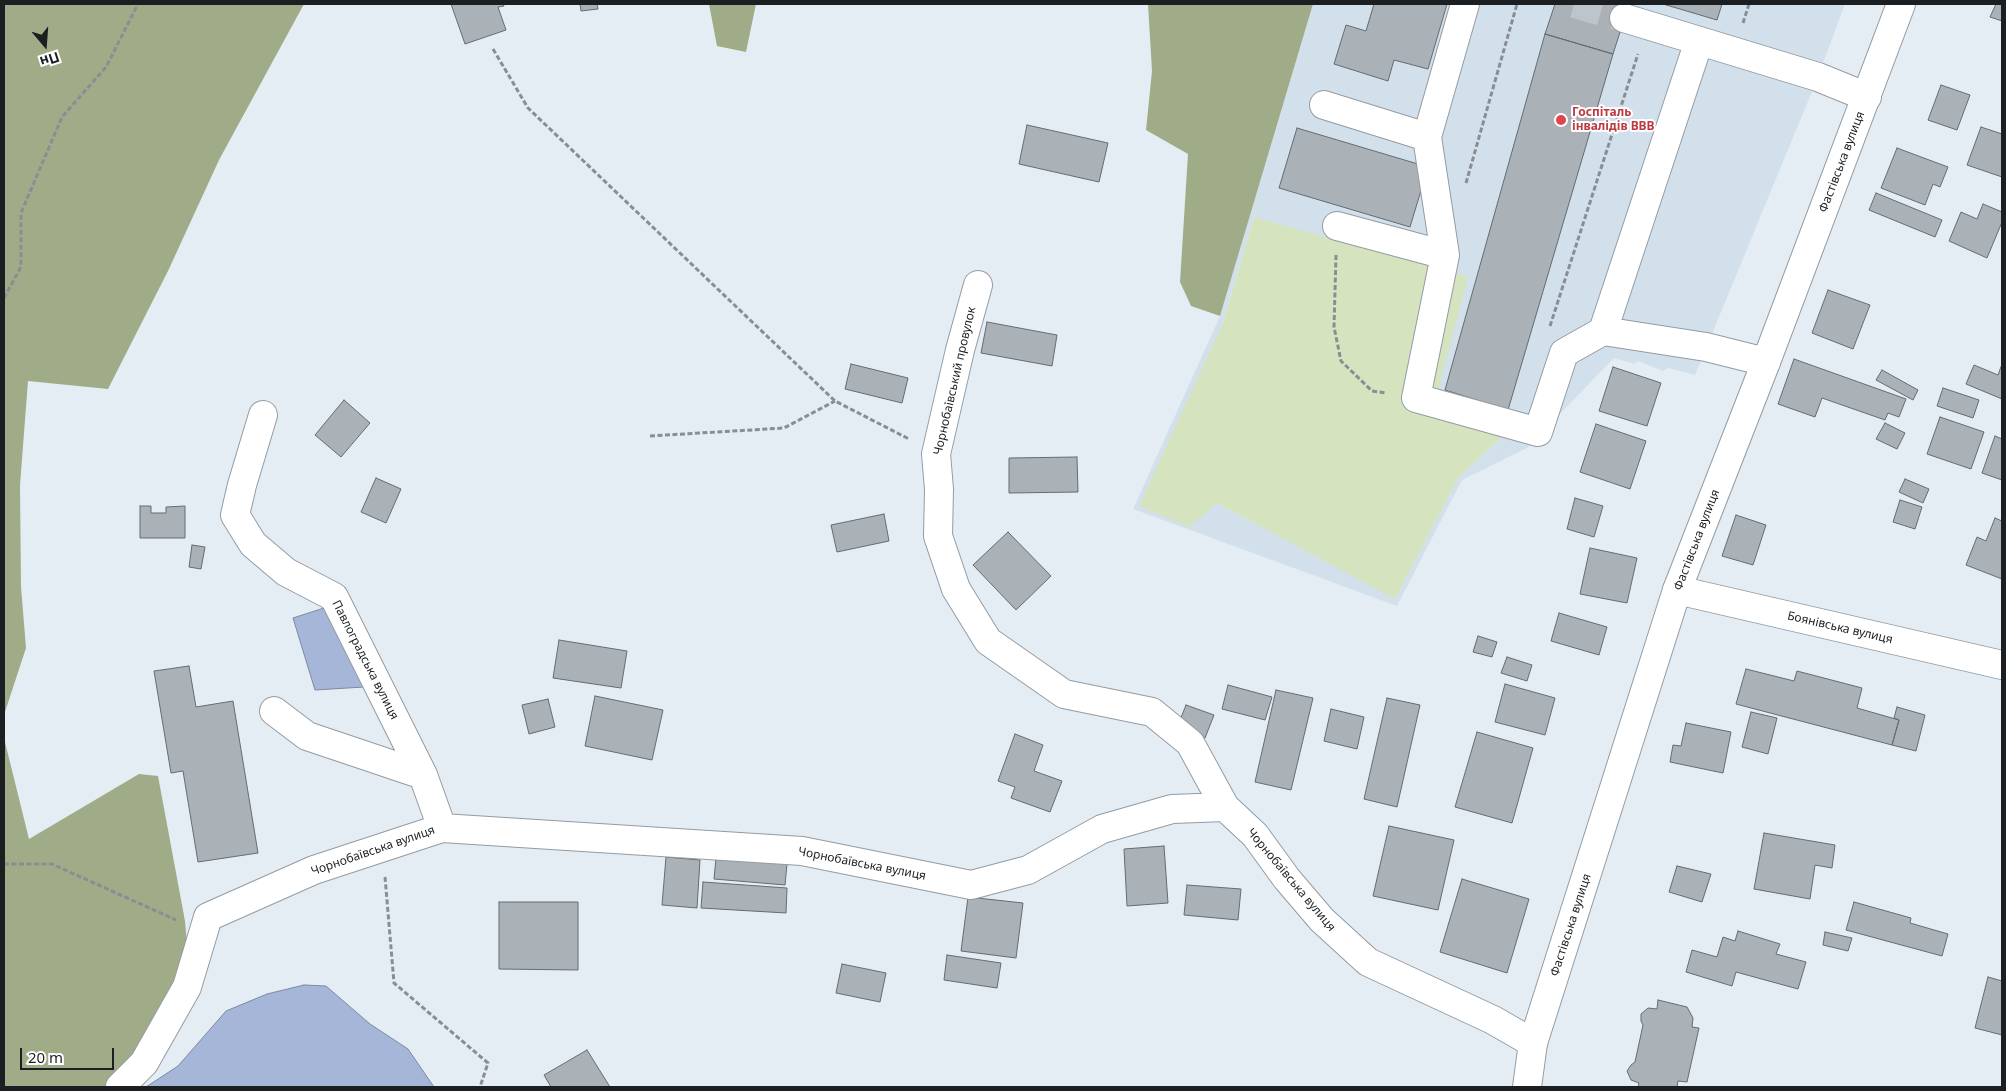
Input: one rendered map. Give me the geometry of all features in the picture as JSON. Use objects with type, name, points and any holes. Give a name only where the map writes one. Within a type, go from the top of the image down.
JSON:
[{"type":"street","points":[[1465,4],[1427,138],[1446,255],[1416,398],[1538,432],[1564,353],[1603,331],[1706,347],[1766,362]]},
{"type":"street","name":"Фастівська вулиця","points":[[1527,1087],[1533,1043],[1677,590],[1766,362],[1901,4]]},
{"type":"street","points":[[1636,22],[1818,77],[1867,97]]},
{"type":"street","points":[[1603,331],[1698,42]]},
{"type":"street","points":[[1324,105],[1427,138]]},
{"type":"street","points":[[1337,226],[1446,255]]},
{"type":"street","name":"Чорнобаївський провулок","points":[[978,285],[960,350],[936,454],[939,489],[938,536],[956,589],[988,641],[1064,694],[1152,712],[1190,743],[1225,807]]},
{"type":"street","name":"Павлоградська вулиця","points":[[263,415],[235,515],[253,544],[286,572],[334,597],[422,775],[442,828]]},
{"type":"street","name":"Боянівська вулиця","points":[[1677,590],[2002,665]]},
{"type":"street","points":[[274,711],[307,736],[422,775]]},
{"type":"street","name":"Чорнобаївська вулиця","points":[[120,1087],[144,1063],[187,987],[208,917],[314,870],[442,828],[802,851],[971,885],[1028,870],[1102,829],[1172,808],[1225,807],[1256,835],[1287,879],[1322,920],[1368,962],[1493,1020],[1533,1043]]},
{"type":"path","points":[[4,298],[21,267],[21,212],[62,117],[106,67],[138,4]]},
{"type":"path","points":[[1464,190],[1518,4]]},
{"type":"path","points":[[1548,333],[1636,22]]},
{"type":"path","points":[[492,48],[528,108],[835,401],[936,454]]},
{"type":"path","points":[[1337,226],[1334,327],[1341,361],[1372,391],[1416,398]]},
{"type":"path","points":[[650,436],[784,428],[835,401]]},
{"type":"path","points":[[4,864],[52,864],[203,933]]},
{"type":"path","points":[[386,881],[394,983],[488,1062],[480,1087]]},
{"type":"shaded area","points":[[1313,4],[1845,4],[1818,77],[1695,375],[1668,368],[1663,371],[1638,361],[1634,364],[1614,358],[1527,448],[1462,480],[1397,606],[1133,509],[1220,316]],"holes":[[[1254,217],[1433,409],[1509,430],[1458,478],[1395,598],[1217,503],[1223,323]]]},
{"type":"green space","points":[[4,4],[304,4],[219,160],[168,271],[108,389],[28,381],[20,485],[21,587],[26,648],[4,715]]},
{"type":"green space","points":[[709,4],[756,4],[746,52],[717,46]]},
{"type":"green space","points":[[1148,4],[1313,4],[1220,316],[1191,306],[1180,282],[1188,154],[1146,130],[1152,71]]},
{"type":"green space","points":[[1254,217],[1468,277],[1433,409],[1509,430],[1458,478],[1395,599],[1217,503],[1189,527],[1139,506],[1223,323]]},
{"type":"green space","points":[[4,738],[29,839],[139,774],[158,776],[185,921],[187,944],[180,979],[137,1051],[104,1087],[4,1087]]},
{"type":"water","points":[[327,607],[364,687],[315,690],[293,618]]},
{"type":"water","points":[[304,985],[326,986],[370,1024],[408,1049],[434,1087],[146,1087],[178,1066],[226,1011],[267,994]]},
{"type":"building","points":[[451,4],[503,4],[504,6],[498,7],[506,30],[465,44]]},
{"type":"building","points":[[580,4],[597,4],[598,9],[581,11]]},
{"type":"building","points":[[1374,4],[1447,4],[1428,69],[1394,60],[1388,81],[1334,64],[1346,25],[1366,31]]},
{"type":"building","points":[[1555,4],[1629,4],[1613,54],[1545,34]]},
{"type":"building","points":[[1663,4],[1722,4],[1717,20]]},
{"type":"building","points":[[1996,4],[2002,4],[2002,21],[1990,17]]},
{"type":"building","points":[[1545,34],[1613,54],[1508,410],[1445,390]]},
{"type":"building","points":[[1941,85],[1970,95],[1957,130],[1928,120]]},
{"type":"building","points":[[1027,125],[1108,143],[1099,182],[1019,164]]},
{"type":"building","points":[[1981,127],[2002,134],[2002,177],[1967,165]]},
{"type":"building","points":[[1297,128],[1428,167],[1410,227],[1279,188]]},
{"type":"building","points":[[1897,148],[1948,167],[1940,187],[1933,184],[1925,205],[1881,188]]},
{"type":"building","points":[[1876,193],[1942,220],[1935,237],[1869,210]]},
{"type":"building","points":[[1983,204],[2002,212],[2002,222],[1987,258],[1949,241],[1961,212],[1977,219]]},
{"type":"building","points":[[1828,290],[1870,305],[1853,349],[1812,333]]},
{"type":"building","points":[[987,322],[1057,335],[1052,366],[981,353]]},
{"type":"building","points":[[1794,359],[1906,399],[1899,417],[1888,413],[1885,420],[1822,398],[1815,417],[1778,404]]},
{"type":"building","points":[[851,364],[908,378],[902,403],[845,389]]},
{"type":"building","points":[[2002,364],[2002,399],[1966,384],[1974,365],[1998,375]]},
{"type":"building","points":[[1613,367],[1661,383],[1647,426],[1599,411]]},
{"type":"building","points":[[1882,370],[1918,390],[1913,400],[1876,380]]},
{"type":"building","points":[[1943,388],[1979,400],[1973,418],[1937,406]]},
{"type":"building","points":[[344,400],[370,423],[341,457],[315,435]]},
{"type":"building","points":[[1940,417],[1984,432],[1971,469],[1927,454]]},
{"type":"building","points":[[1885,423],[1905,433],[1897,449],[1876,439]]},
{"type":"building","points":[[1596,424],[1646,441],[1630,489],[1580,472]]},
{"type":"building","points":[[1995,436],[2002,439],[2002,480],[1982,473]]},
{"type":"building","points":[[1077,457],[1078,492],[1009,493],[1009,458]]},
{"type":"building","points":[[376,478],[401,489],[386,523],[361,512]]},
{"type":"building","points":[[1905,479],[1929,489],[1923,503],[1899,492]]},
{"type":"building","points":[[1575,498],[1603,506],[1594,537],[1567,529]]},
{"type":"building","points":[[1900,500],[1922,507],[1915,529],[1893,522]]},
{"type":"building","points":[[140,506],[151,506],[151,513],[166,513],[166,507],[185,506],[185,538],[140,538]]},
{"type":"building","points":[[884,514],[889,541],[837,552],[831,525]]},
{"type":"building","points":[[1736,515],[1766,525],[1753,565],[1722,556]]},
{"type":"building","points":[[1995,518],[2002,521],[2002,579],[1966,565],[1977,537],[1986,541]]},
{"type":"building","points":[[1008,532],[1051,576],[1016,610],[973,565]]},
{"type":"building","points":[[192,545],[205,547],[201,569],[189,567]]},
{"type":"building","points":[[1590,548],[1637,558],[1627,603],[1580,594]]},
{"type":"building","points":[[1559,613],[1607,627],[1599,655],[1551,641]]},
{"type":"building","points":[[1478,636],[1497,642],[1492,657],[1473,652]]},
{"type":"building","points":[[559,640],[627,651],[621,688],[553,678]]},
{"type":"building","points":[[1507,657],[1532,665],[1527,681],[1501,673]]},
{"type":"building","points":[[189,666],[196,707],[233,701],[258,853],[198,862],[183,771],[171,773],[154,671]]},
{"type":"building","points":[[1746,669],[1794,681],[1797,671],[1862,688],[1857,708],[1899,720],[1892,745],[1736,704]]},
{"type":"building","points":[[1505,684],[1555,698],[1545,735],[1495,722]]},
{"type":"building","points":[[1228,685],[1272,697],[1265,720],[1222,709]]},
{"type":"building","points":[[1276,690],[1313,698],[1291,790],[1255,782]]},
{"type":"building","points":[[595,696],[663,710],[652,760],[585,746]]},
{"type":"building","points":[[1387,698],[1420,705],[1397,807],[1364,799]]},
{"type":"building","points":[[548,699],[555,727],[529,734],[522,705]]},
{"type":"building","points":[[1186,705],[1214,715],[1205,738],[1177,728]]},
{"type":"building","points":[[1897,707],[1925,715],[1916,751],[1892,745],[1899,720],[1894,718]]},
{"type":"building","points":[[1331,709],[1364,717],[1357,749],[1324,741]]},
{"type":"building","points":[[1751,712],[1777,718],[1768,754],[1742,747]]},
{"type":"building","points":[[1686,723],[1731,732],[1723,773],[1670,762],[1673,745],[1681,746]]},
{"type":"building","points":[[1477,732],[1533,748],[1512,823],[1455,807]]},
{"type":"building","points":[[1015,734],[1043,745],[1034,771],[1062,781],[1050,812],[1011,798],[1015,787],[998,781]]},
{"type":"building","points":[[1389,826],[1454,840],[1438,910],[1373,896]]},
{"type":"building","points":[[1764,833],[1835,845],[1832,868],[1815,865],[1810,899],[1754,889]]},
{"type":"building","points":[[1164,846],[1168,903],[1127,906],[1124,849]]},
{"type":"building","points":[[666,857],[700,860],[697,908],[662,905]]},
{"type":"building","points":[[716,858],[787,864],[785,885],[714,879]]},
{"type":"building","points":[[1677,866],[1711,874],[1702,902],[1669,892]]},
{"type":"building","points":[[1462,879],[1529,899],[1507,973],[1440,952]]},
{"type":"building","points":[[703,882],[787,888],[786,913],[701,908]]},
{"type":"building","points":[[1187,885],[1241,889],[1238,920],[1184,915]]},
{"type":"building","points":[[968,897],[1023,903],[1016,958],[961,951]]},
{"type":"building","points":[[499,902],[578,902],[578,970],[499,969]]},
{"type":"building","points":[[1854,902],[1911,918],[1910,923],[1948,934],[1942,956],[1846,930]]},
{"type":"building","points":[[1738,931],[1780,944],[1776,954],[1806,962],[1798,989],[1736,972],[1732,986],[1686,972],[1692,950],[1717,957],[1723,937],[1735,941]]},
{"type":"building","points":[[1825,932],[1852,938],[1848,951],[1823,945]]},
{"type":"building","points":[[947,955],[1001,963],[997,988],[944,980]]},
{"type":"building","points":[[842,964],[886,973],[880,1002],[836,993]]},
{"type":"building","points":[[1988,977],[2002,981],[2002,1035],[1975,1028]]},
{"type":"building","points":[[1658,1000],[1687,1007],[1693,1018],[1692,1027],[1699,1028],[1687,1082],[1678,1081],[1677,1087],[1638,1087],[1639,1083],[1631,1080],[1627,1071],[1635,1062],[1643,1025],[1641,1014],[1648,1008],[1657,1009]]},
{"type":"building","points":[[587,1050],[610,1087],[551,1087],[544,1075]]},
{"type":"tunnel","points":[[1574,4],[1624,18]]},
{"type":"place","name":"Госпіталь інвалідів ВВВ","points":[[1561,120]]}]
